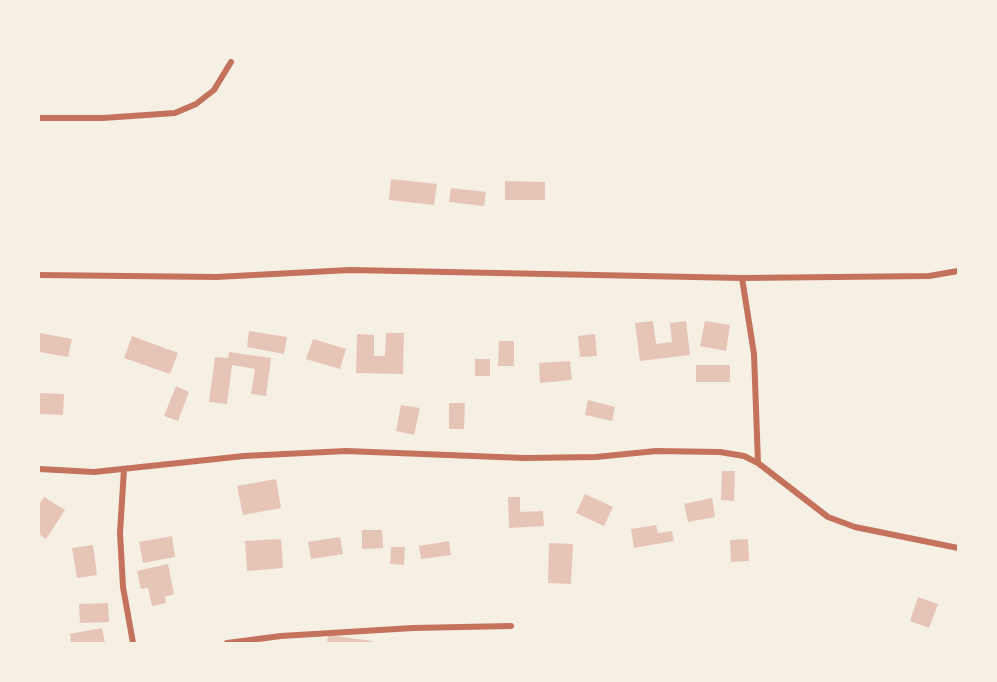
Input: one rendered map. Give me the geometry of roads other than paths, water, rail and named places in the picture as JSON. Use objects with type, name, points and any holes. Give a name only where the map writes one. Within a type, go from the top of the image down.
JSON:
[{"type":"street","points":[[39,118],[103,118],[175,113],[196,104],[214,90],[231,62]]},
{"type":"street","points":[[39,275],[216,277],[350,270],[742,278],[929,276],[958,271]]},
{"type":"street","points":[[742,278],[754,354],[758,463]]},
{"type":"street","points":[[39,469],[94,472],[244,456],[346,451],[524,458],[596,457],[656,451],[720,452],[744,456],[758,463],[828,517],[855,527],[958,548]]},
{"type":"street","points":[[124,469],[120,533],[123,587],[133,643]]},
{"type":"street","points":[[227,643],[281,636],[413,628],[511,626]]}]
